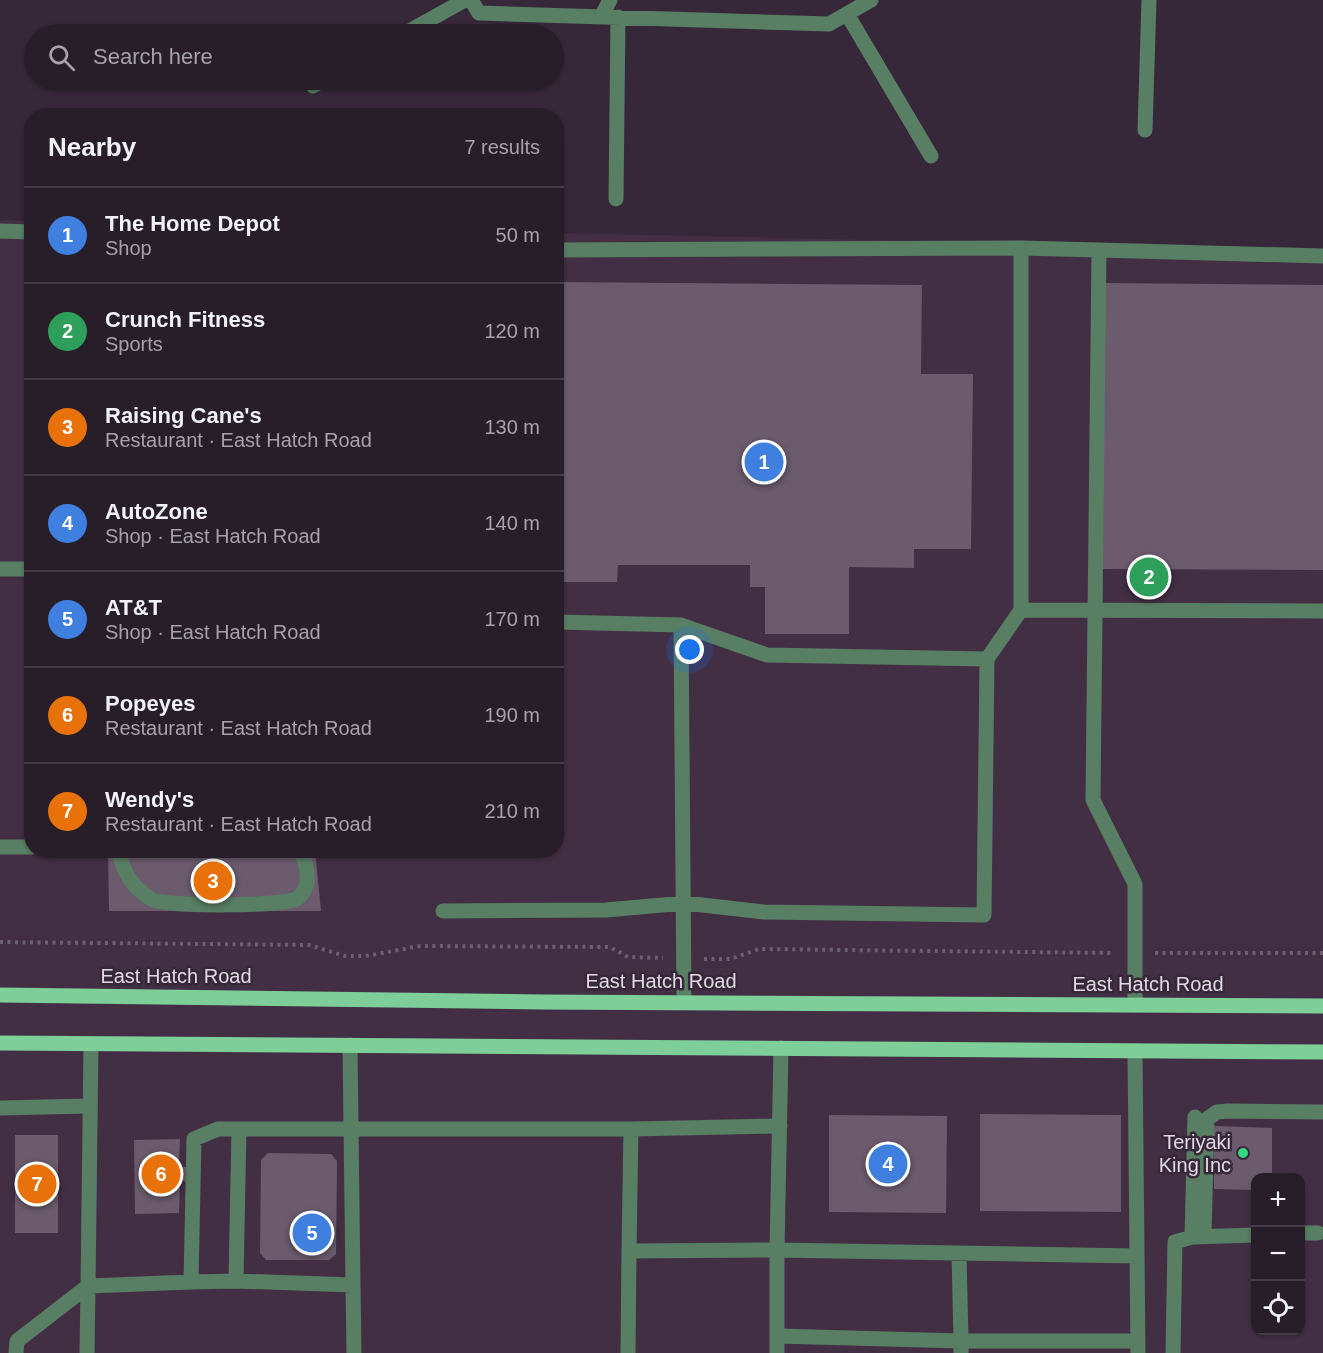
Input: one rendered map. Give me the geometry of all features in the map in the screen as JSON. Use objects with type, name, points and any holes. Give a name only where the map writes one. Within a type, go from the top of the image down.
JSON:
[{"type":"main road","name":"East Hatch Road","points":[[0,995],[1323,1006]]},
{"type":"main road","points":[[0,1043],[1323,1052]]},
{"type":"lane","points":[[422,24],[465,0]]},
{"type":"lane","points":[[471,0],[478,13],[829,24],[871,0]]},
{"type":"lane","points":[[601,17],[610,0]]},
{"type":"lane","points":[[1145,130],[1149,0]]},
{"type":"lane","points":[[847,14],[930,156]]},
{"type":"lane","points":[[616,199],[618,17]]},
{"type":"lane","points":[[0,231],[24,232]]},
{"type":"lane","points":[[564,250],[1022,248],[1323,256]]},
{"type":"lane","points":[[443,911],[606,910],[685,903],[764,912],[984,915],[987,659],[1021,610],[1022,248]]},
{"type":"lane","points":[[1099,250],[1093,800],[1135,884],[1135,1005]]},
{"type":"lane","points":[[0,569],[24,569]]},
{"type":"lane","points":[[1021,610],[1323,611]]},
{"type":"lane","points":[[564,622],[681,625],[767,655],[987,659]]},
{"type":"lane","points":[[681,625],[684,1002]]},
{"type":"lane","points":[[0,847],[24,848]]},
{"type":"lane","points":[[120,858],[122,867],[135,886],[153,900],[164,903],[198,904],[284,904],[298,897],[305,889],[308,871],[303,858]]},
{"type":"lane","points":[[87,1353],[89,1106],[92,1044]]},
{"type":"lane","points":[[350,1045],[354,1353]]},
{"type":"lane","points":[[777,1353],[781,1048]]},
{"type":"lane","points":[[777,1336],[961,1347],[1138,1347],[1135,1051]]},
{"type":"lane","points":[[0,1108],[89,1106]]},
{"type":"lane","points":[[1198,1236],[1207,1119],[1217,1112],[1228,1111],[1323,1112]]},
{"type":"lane","points":[[1195,1117],[1198,1236]]},
{"type":"lane","points":[[191,1282],[194,1138],[218,1129],[631,1129],[780,1126]]},
{"type":"lane","points":[[236,1281],[239,1129]]},
{"type":"lane","points":[[628,1353],[631,1129]]},
{"type":"lane","points":[[1305,1233],[1318,1233]]},
{"type":"lane","points":[[1173,1353],[1175,1242],[1198,1236],[1251,1235]]},
{"type":"lane","points":[[629,1251],[777,1250],[1137,1256]]},
{"type":"lane","points":[[959,1253],[961,1347]]},
{"type":"lane","points":[[16,1353],[17,1341],[88,1286],[236,1281],[353,1285]]},
{"type":"shaded area","points":[[0,220],[24,221],[24,858],[564,858],[564,233],[1323,250],[1323,1353],[0,1353]]},
{"type":"building","points":[[564,282],[922,285],[921,374],[973,374],[971,549],[914,549],[914,568],[849,567],[849,634],[765,634],[765,587],[750,587],[750,565],[618,565],[617,582],[564,582]]},
{"type":"building","points":[[1102,283],[1323,285],[1323,570],[1100,569]]},
{"type":"building","points":[[108,858],[316,858],[321,911],[109,911]]},
{"type":"building","points":[[980,1114],[1121,1115],[1121,1212],[980,1211]]},
{"type":"building","points":[[829,1115],[947,1116],[946,1213],[829,1212]]},
{"type":"building","name":"Teriyaki King Inc","points":[[1214,1126],[1272,1128],[1272,1173],[1251,1173],[1251,1190],[1214,1189]]},
{"type":"building","points":[[15,1135],[58,1135],[58,1233],[15,1233]]},
{"type":"building","points":[[180,1139],[179,1167],[187,1167],[187,1182],[180,1181],[179,1213],[135,1214],[134,1140]]},
{"type":"building","points":[[268,1153],[331,1154],[337,1161],[336,1254],[329,1260],[266,1260],[260,1253],[261,1160]]},
{"type":"place","name":"The Home Depot","points":[[764,462]]},
{"type":"place","name":"Crunch Fitness","points":[[1149,577]]},
{"type":"place","name":"Raising Cane's","points":[[213,881]]},
{"type":"place","name":"Teriyaki King Inc","points":[[1243,1153]]},
{"type":"place","name":"AutoZone","points":[[888,1164]]},
{"type":"place","name":"Popeyes","points":[[161,1174]]},
{"type":"place","name":"Wendy's","points":[[37,1184]]},
{"type":"place","name":"AT&T","points":[[312,1233]]}]
